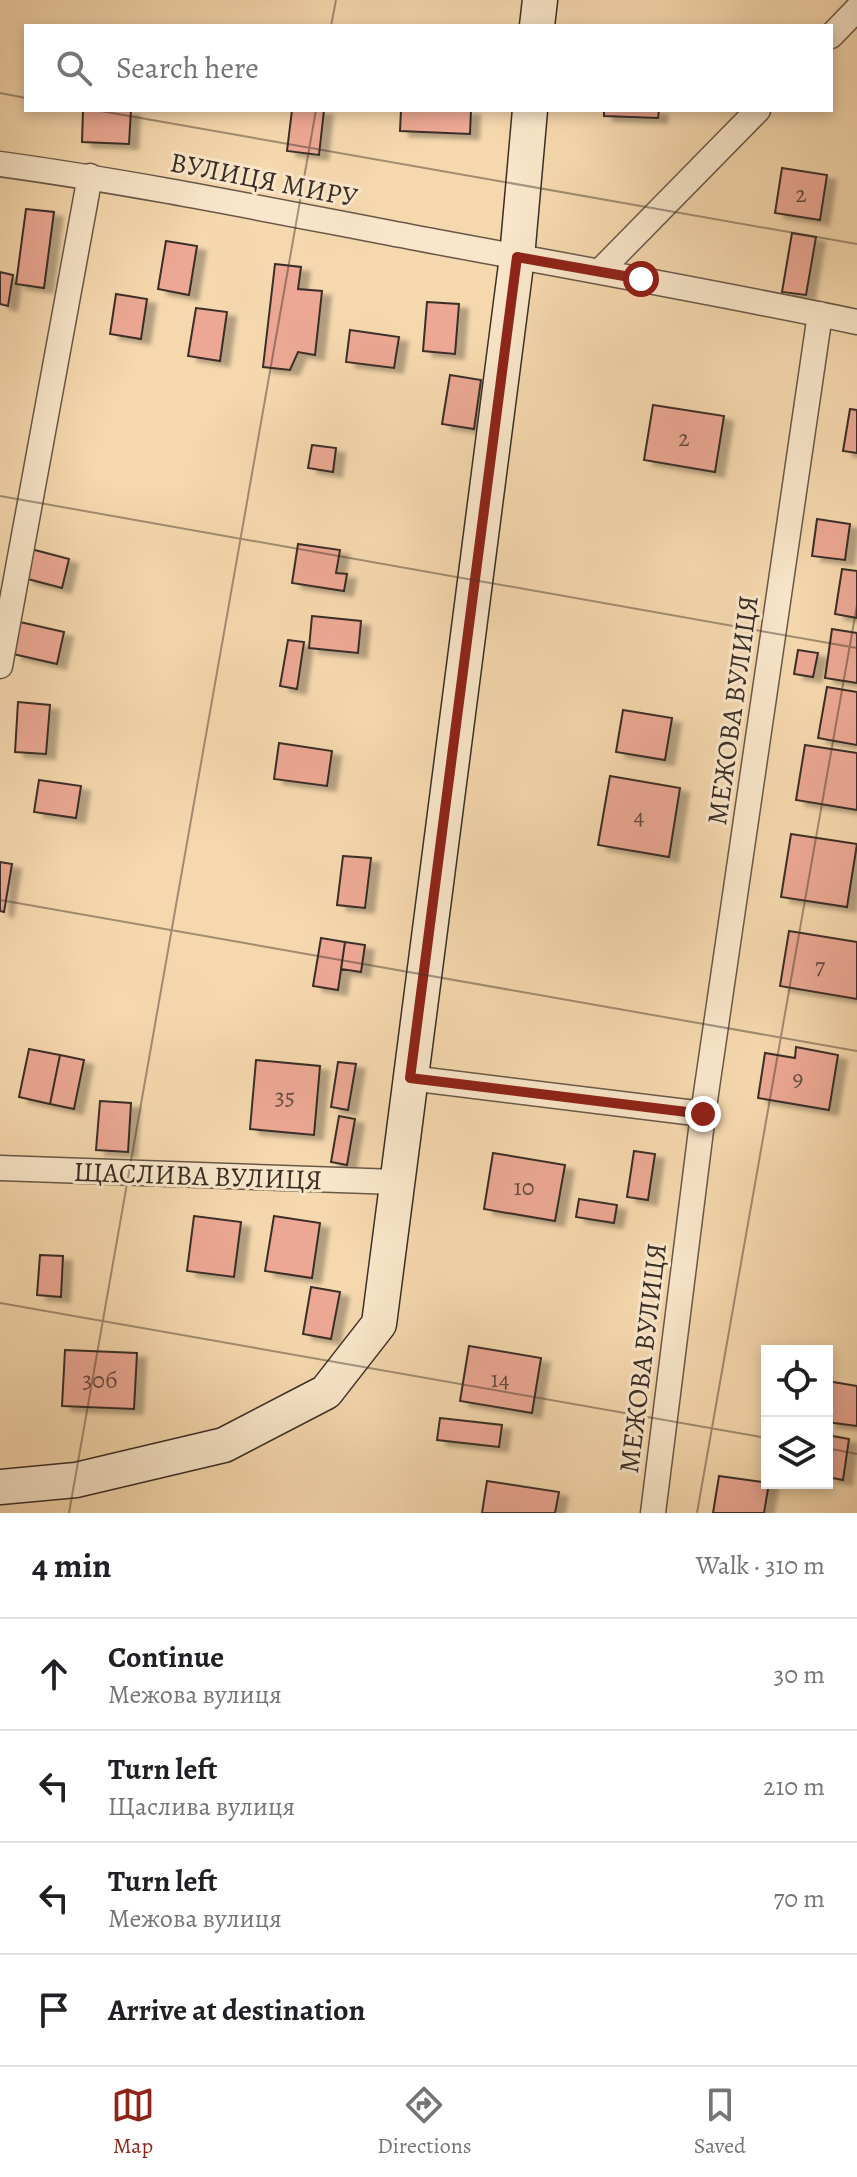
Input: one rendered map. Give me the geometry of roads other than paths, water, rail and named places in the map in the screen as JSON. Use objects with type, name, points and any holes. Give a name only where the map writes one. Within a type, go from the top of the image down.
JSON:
[{"type":"street","points":[[537,24],[540,0]]},
{"type":"street","points":[[833,34],[857,9]]},
{"type":"street","points":[[0,1487],[76,1480],[224,1445],[326,1392],[379,1324],[517,257],[530,112]]},
{"type":"street","points":[[601,270],[756,112]]},
{"type":"street","name":"ВУЛИЦЯ МИРУ","points":[[0,164],[90,176],[517,257]]},
{"type":"street","points":[[0,666],[90,176]]},
{"type":"street","points":[[517,257],[601,270],[857,322]]},
{"type":"street","name":"МЕЖОВА ВУЛИЦЯ","points":[[653,1513],[703,1114],[820,314]]},
{"type":"street","points":[[410,1078],[703,1114]]},
{"type":"street","name":"ЩАСЛИВА ВУЛИЦЯ","points":[[0,1168],[396,1182]]}]
